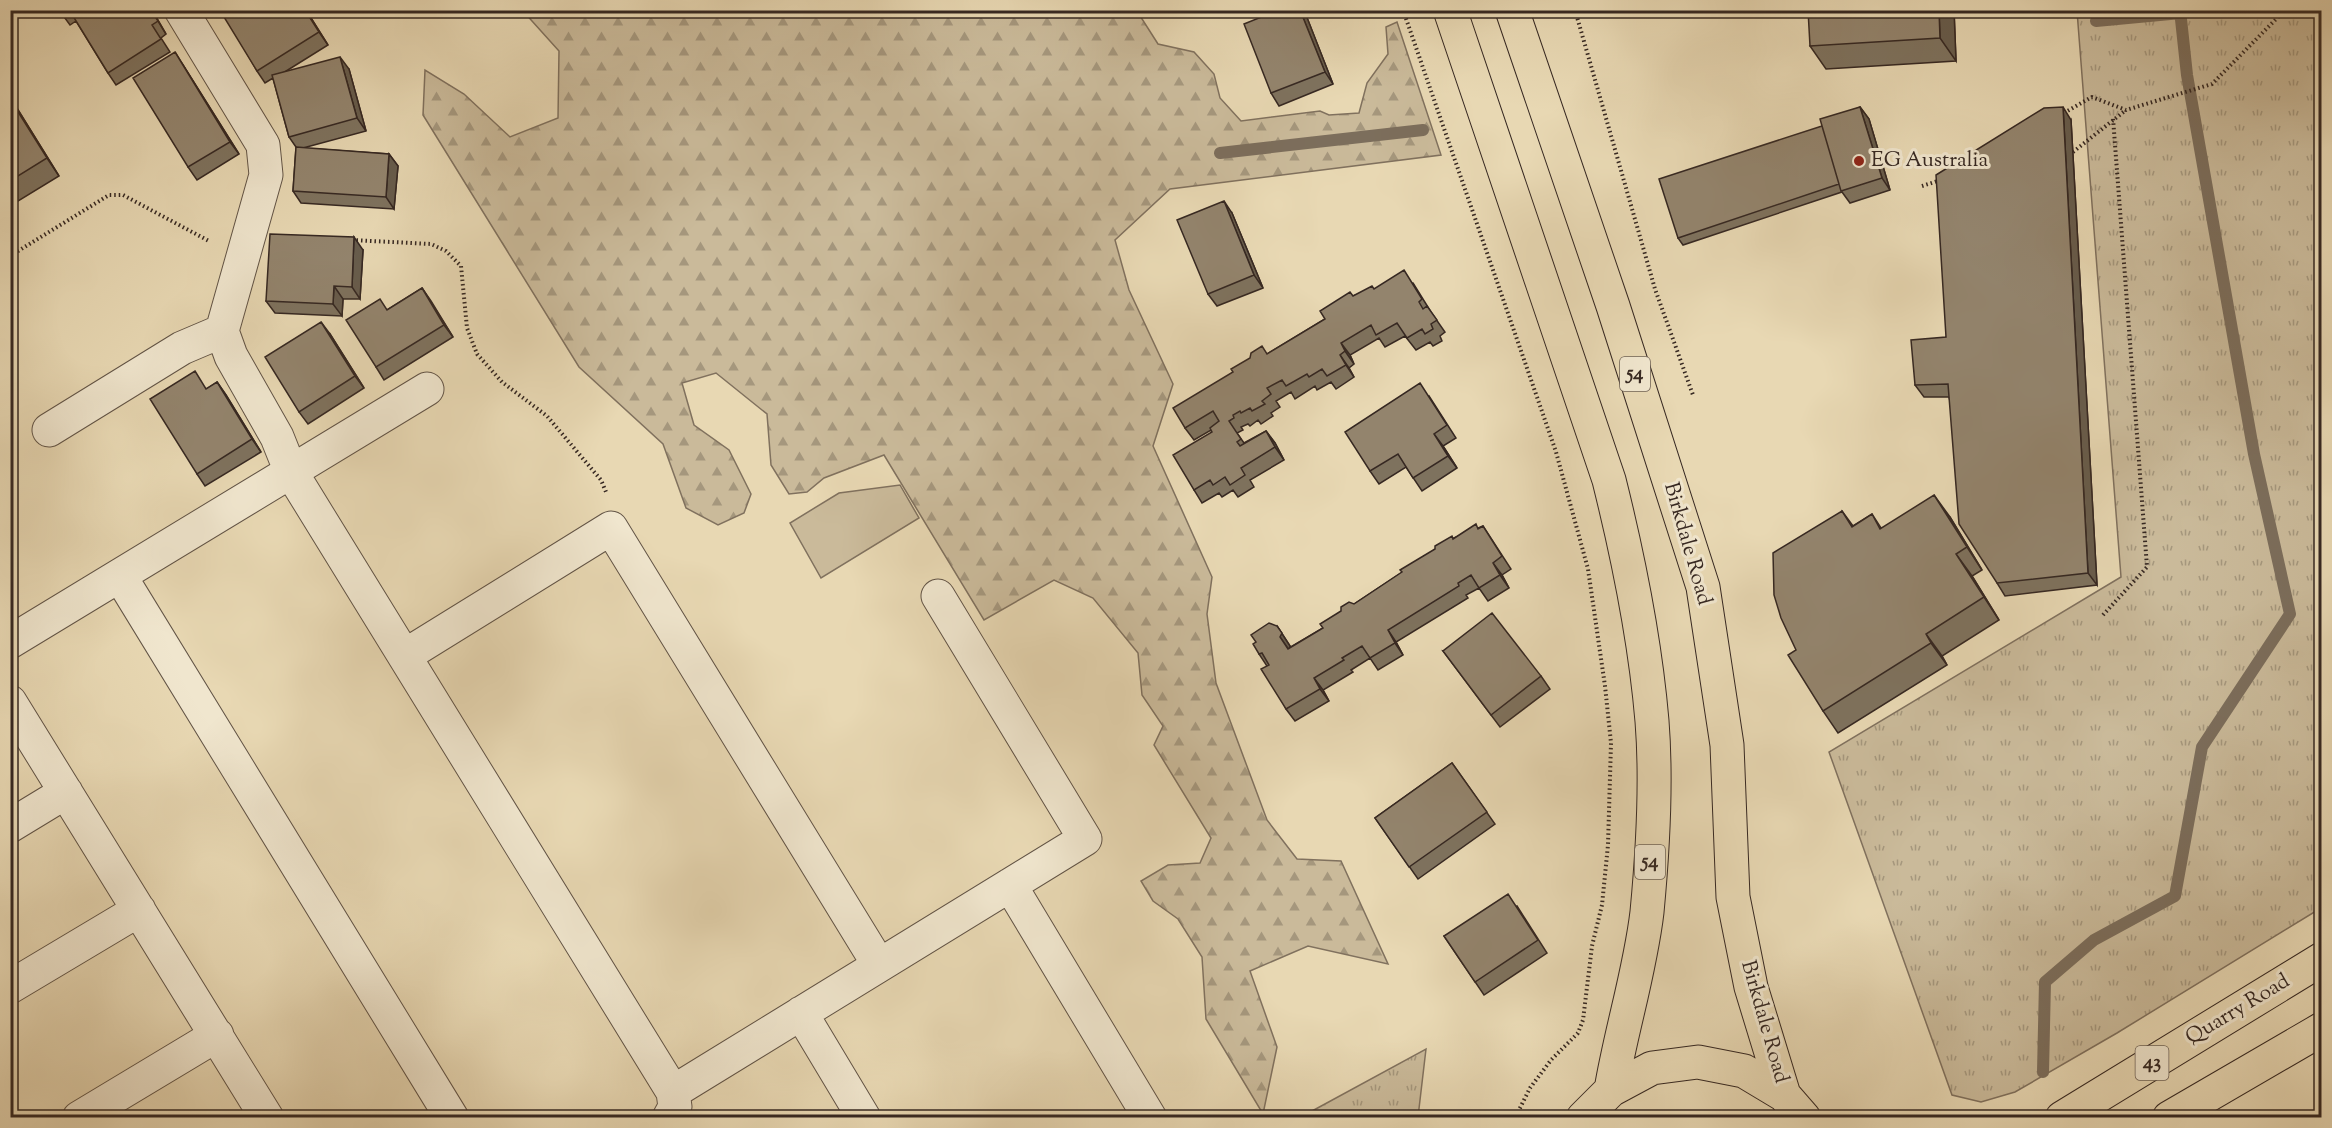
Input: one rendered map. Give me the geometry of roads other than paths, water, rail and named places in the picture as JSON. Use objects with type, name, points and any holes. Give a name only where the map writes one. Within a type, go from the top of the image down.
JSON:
[{"type":"main road","name":"54","points":[[1450,10],[1609,480],[1626,549],[1642,632],[1652,723],[1654,814],[1647,912],[1638,974],[1619,1042],[1611,1090]]},
{"type":"main road","name":"Birkdale Road","points":[[1512,10],[1613,306],[1703,587],[1727,745],[1733,897],[1751,987],[1794,1106]]},
{"type":"main road","name":"Quarry Road","points":[[2062,1118],[2322,959]]},
{"type":"main road","points":[[2169,1118],[2322,1029]]},
{"type":"main road","points":[[1583,1118],[1611,1090],[1652,1068],[1698,1062],[1744,1071],[1794,1106]]},
{"type":"street","points":[[182,10],[263,145],[266,175],[222,331],[231,356],[277,437],[291,472],[406,655],[671,1105],[801,1013],[1085,839],[938,596]]},
{"type":"street","points":[[49,430],[182,348],[222,331]]},
{"type":"street","points":[[10,642],[427,389]]},
{"type":"street","points":[[406,655],[611,528],[879,965]]},
{"type":"street","points":[[120,576],[452,1118]]},
{"type":"street","points":[[10,702],[267,1118]]},
{"type":"street","points":[[10,826],[66,792]]},
{"type":"street","points":[[1010,885],[1150,1118]]},
{"type":"street","points":[[10,987],[139,910]]},
{"type":"street","points":[[801,1013],[864,1118]]},
{"type":"street","points":[[79,1118],[217,1035]]},
{"type":"waterway","points":[[2043,1072],[2045,982],[2094,940],[2175,896],[2202,747],[2290,614],[2254,454],[2187,75],[2180,10]]},
{"type":"waterway","points":[[2096,21],[2181,13]]},
{"type":"waterway","points":[[1220,153],[1423,130]]},
{"type":"place","name":"EG Australia","points":[[1859,161]]}]
